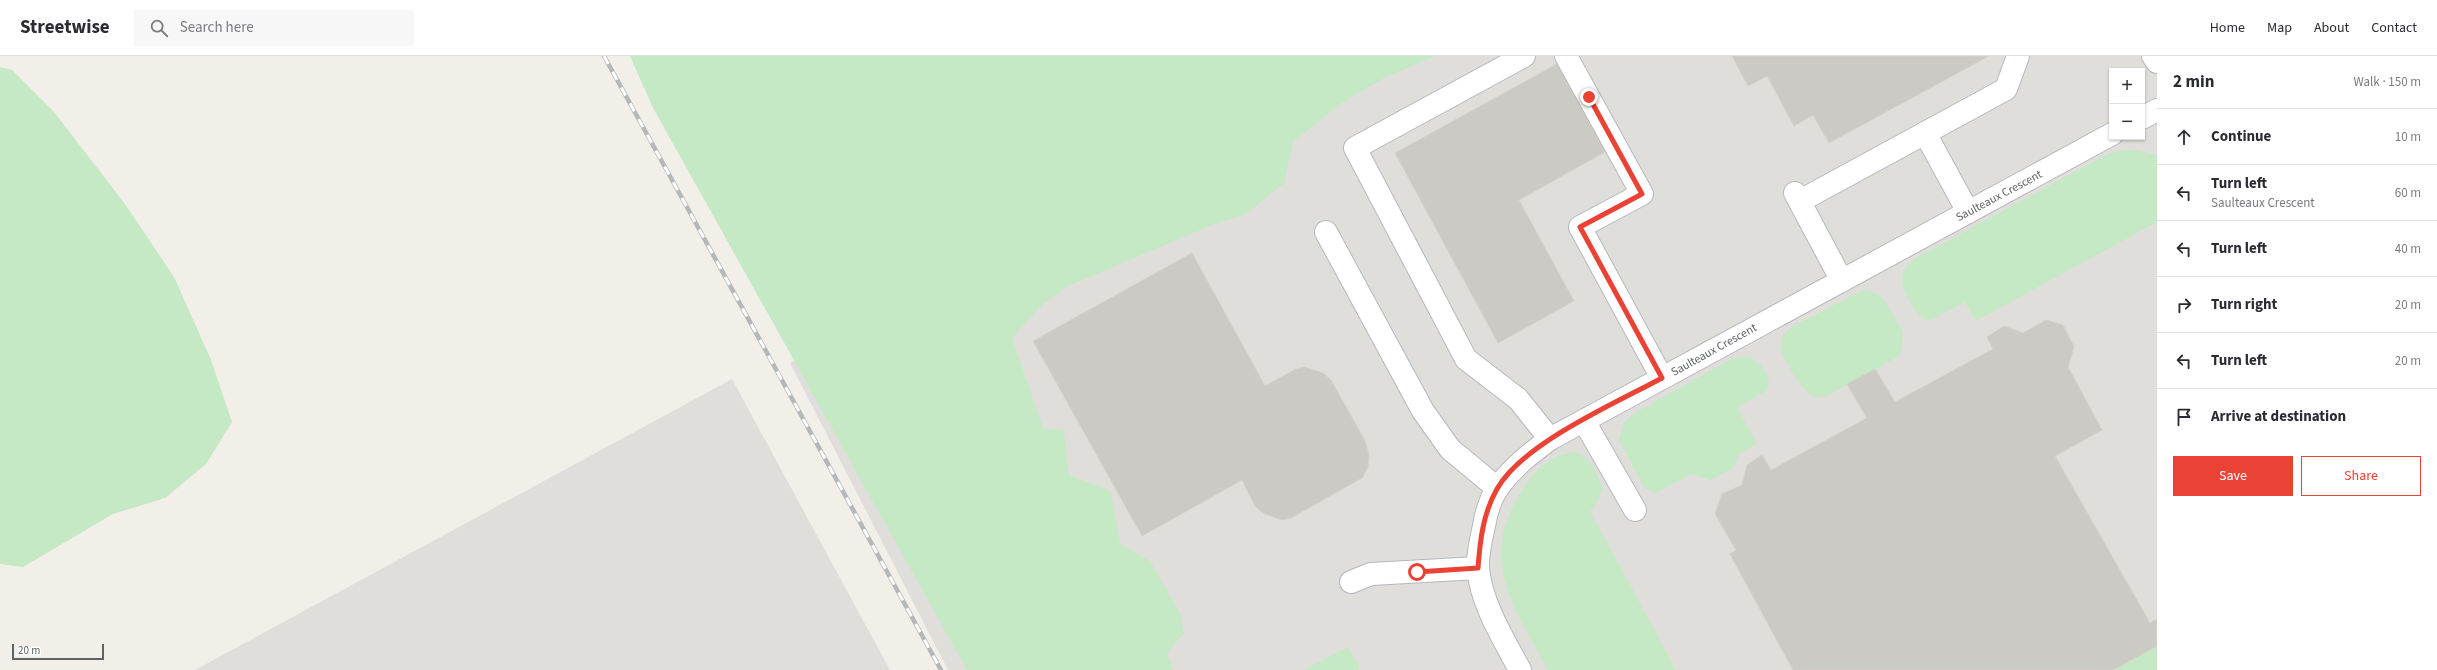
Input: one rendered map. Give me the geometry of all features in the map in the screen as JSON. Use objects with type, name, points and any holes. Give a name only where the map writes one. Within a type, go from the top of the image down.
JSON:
[{"type":"street","points":[[1524,56],[1355,148],[1466,359],[1518,399],[1550,439]]},
{"type":"street","points":[[1566,56],[1642,194],[1580,227],[1662,378]]},
{"type":"street","points":[[1842,281],[1798,197],[1925,133],[2006,89],[2018,56]]},
{"type":"street","points":[[2154,56],[2157,62]]},
{"type":"street","points":[[2145,116],[2157,110]]},
{"type":"street","points":[[1925,133],[1968,212]]},
{"type":"street","name":"Saulteaux Crescent","points":[[1520,670],[1496,625],[1484,596],[1478,568],[1480,541],[1486,513],[1497,488],[1520,462],[1550,439],[1584,420],[2109,136]]},
{"type":"street","points":[[1326,232],[1423,411],[1438,434],[1450,449],[1497,488]]},
{"type":"street","points":[[1584,420],[1635,510]]},
{"type":"street","points":[[1351,582],[1372,574],[1478,568]]},
{"type":"shaded area","points":[[1349,56],[2157,56],[2157,670],[948,670],[790,363]]},
{"type":"shaded area","points":[[732,379],[890,670],[195,670]]},
{"type":"green space","points":[[630,56],[1435,56],[1384,78],[1343,102],[1293,142],[1284,183],[1246,214],[1212,225],[1066,287],[1043,304],[1012,338],[1043,428],[1064,430],[1069,475],[1111,491],[1120,544],[1150,561],[1180,613],[1184,633],[1167,653],[1173,670],[967,670],[653,108]]},
{"type":"green space","points":[[0,67],[12,70],[54,112],[125,204],[174,277],[211,360],[232,422],[206,464],[165,498],[113,514],[23,567],[0,564]]},
{"type":"green space","points":[[2136,150],[2157,155],[2157,222],[1976,321],[1965,302],[1933,319],[1925,320],[1917,312],[1909,300],[1902,280],[1905,270],[1914,259],[2104,156],[2118,151]]},
{"type":"green space","points":[[1863,290],[1871,291],[1883,298],[1903,332],[1902,348],[1899,356],[1827,396],[1817,397],[1811,395],[1796,379],[1791,371],[1781,347],[1782,337],[1791,327]]},
{"type":"green space","points":[[1749,357],[1760,364],[1769,379],[1767,390],[1737,408],[1757,444],[1738,455],[1735,466],[1711,480],[1691,474],[1656,493],[1645,489],[1619,440],[1624,423],[1633,414],[1733,358]]},
{"type":"green space","points":[[1576,452],[1590,462],[1603,488],[1595,507],[1590,511],[1676,670],[1548,670],[1522,624],[1512,602],[1505,580],[1501,558],[1503,536],[1510,512],[1525,486],[1540,467],[1560,455]]},
{"type":"green space","points":[[2157,646],[2157,670],[2113,670]]},
{"type":"green space","points":[[1348,647],[1358,663],[1359,670],[1303,670]]},
{"type":"building","points":[[1732,56],[1989,56],[1829,143],[1813,115],[1794,126],[1767,76],[1748,86]]},
{"type":"building","points":[[1557,64],[1605,152],[1519,200],[1574,301],[1498,343],[1395,153]]},
{"type":"building","points":[[1192,253],[1265,386],[1294,370],[1304,367],[1323,373],[1331,380],[1365,441],[1369,455],[1368,467],[1362,478],[1291,518],[1282,520],[1263,513],[1255,506],[1242,480],[1142,536],[1033,341]]},
{"type":"building","points":[[2046,320],[2063,325],[2074,347],[2068,367],[2102,430],[2055,456],[2150,623],[2157,619],[2157,646],[2113,670],[1793,670],[1730,554],[1736,550],[1715,514],[1722,494],[1742,485],[1747,465],[1762,455],[1771,470],[1867,418],[1847,384],[1875,369],[1895,402],[1993,349],[1987,337],[2004,326],[2023,333]]},
{"type":"railway","points":[[604,56],[941,670]]},
{"type":"route","points":[[1417,572],[1478,568],[1480,541],[1486,513],[1497,488],[1520,462],[1550,439],[1662,378],[1580,227],[1642,194],[1589,97]]}]
